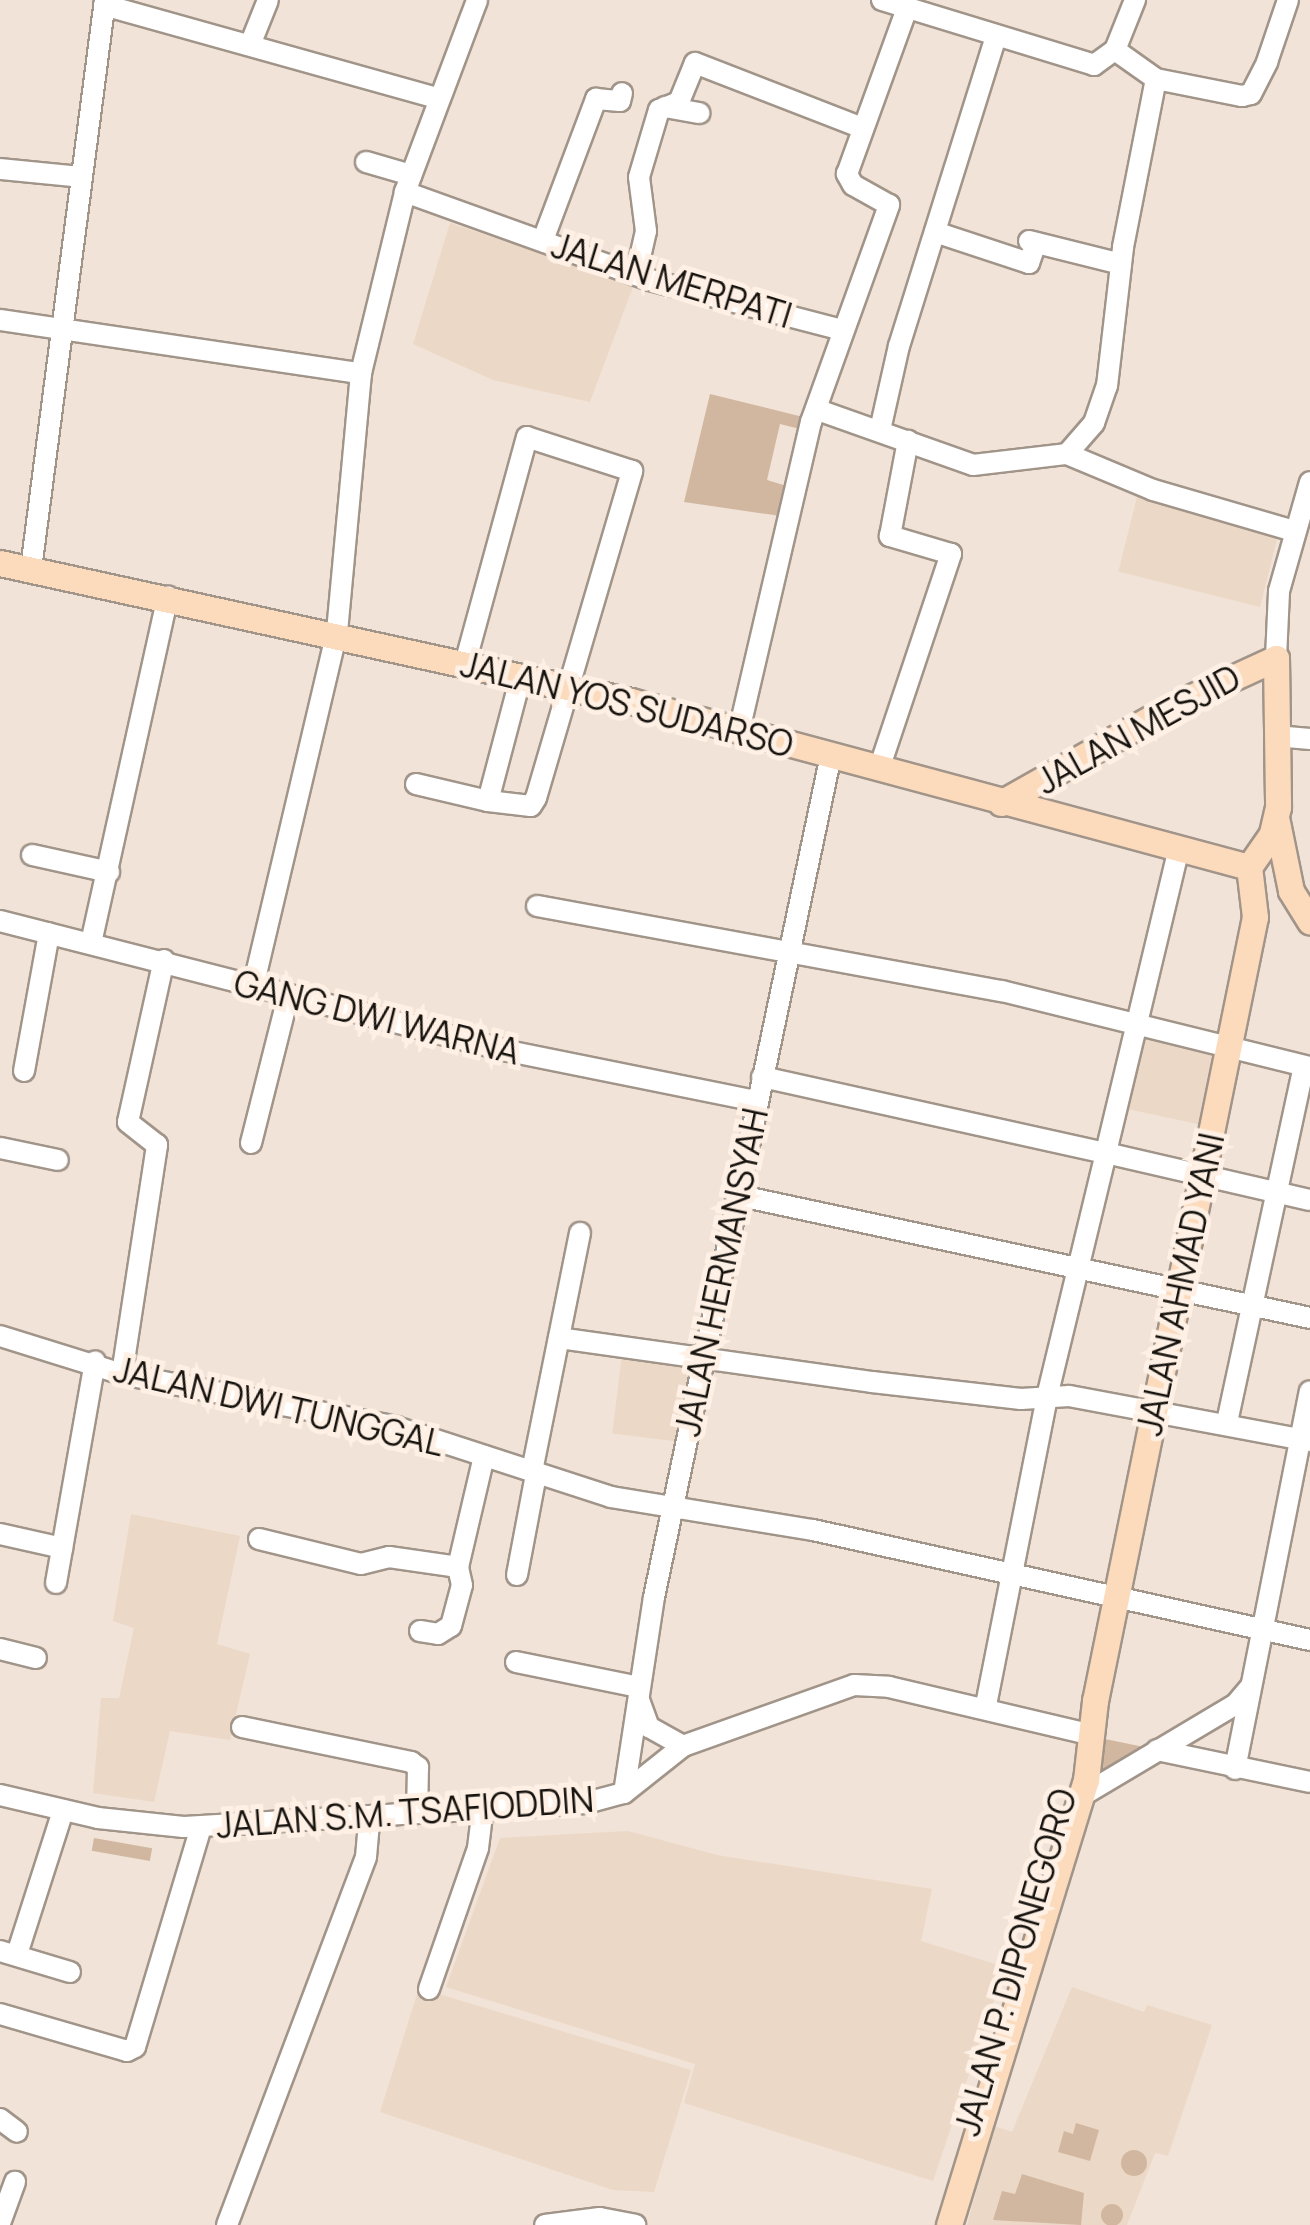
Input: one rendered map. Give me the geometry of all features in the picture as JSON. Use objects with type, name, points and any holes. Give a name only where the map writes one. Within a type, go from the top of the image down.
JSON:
[{"type":"main road","name":"JALAN YOS SUDARSO","points":[[0,563],[336,632],[567,686],[1248,867]]},
{"type":"main road","points":[[1276,658],[1276,817],[1305,914]]},
{"type":"main road","name":"JALAN MESJID","points":[[1002,803],[1176,704],[1276,658]]},
{"type":"main road","points":[[1052,813],[1054,774]]},
{"type":"main road","points":[[1248,867],[1276,817]]},
{"type":"main road","name":"JALAN AHMAD YANI","points":[[1095,1701],[1255,917],[1248,867]]},
{"type":"main road","points":[[1255,917],[1273,906],[1305,914]]},
{"type":"main road","name":"JALAN P. DIPONEGORO","points":[[938,2225],[1080,1732],[1095,1701]]},
{"type":"main road","name":"JALAN P. DIPONEGORO","points":[[948,2225],[1080,1797],[1095,1701]]},
{"type":"street","points":[[250,46],[268,0]]},
{"type":"street","points":[[253,987],[336,632],[362,373],[408,184],[436,98],[476,0]]},
{"type":"street","points":[[882,0],[1094,66],[1115,50],[1134,0]]},
{"type":"street","points":[[1115,50],[1156,78],[1251,94],[1288,0]]},
{"type":"street","points":[[31,569],[59,331],[105,2],[436,98]]},
{"type":"street","points":[[842,330],[889,205],[849,179],[863,128],[907,8]]},
{"type":"street","points":[[880,430],[996,36]]},
{"type":"street","points":[[663,106],[679,102],[695,63],[863,128]]},
{"type":"street","points":[[1066,454],[1101,409],[1121,264],[1156,78]]},
{"type":"street","points":[[543,240],[596,99],[620,101],[622,93]]},
{"type":"street","points":[[663,106],[699,114]]},
{"type":"street","points":[[636,275],[646,231],[640,177],[663,106]]},
{"type":"street","name":"JALAN MERPATI","points":[[366,162],[408,184],[636,275],[842,330],[818,410],[739,731]]},
{"type":"street","points":[[0,168],[81,177]]},
{"type":"street","points":[[936,232],[1029,263],[1032,242],[1121,264]]},
{"type":"street","points":[[0,320],[362,373]]},
{"type":"street","points":[[818,410],[984,466],[1066,454],[1153,490],[1301,520]]},
{"type":"street","points":[[416,784],[488,801],[531,806],[632,471],[527,437],[465,664]]},
{"type":"street","points":[[880,769],[951,554],[890,536],[908,441]]},
{"type":"street","points":[[1276,658],[1279,591],[1310,482]]},
{"type":"street","points":[[91,943],[168,596]]},
{"type":"street","points":[[488,801],[521,676]]},
{"type":"street","points":[[1276,736],[1310,739]]},
{"type":"street","name":"JALAN HERMANSYAH","points":[[624,1792],[638,1690],[673,1509],[830,755]]},
{"type":"street","points":[[984,1708],[1047,1397],[1141,1026],[1180,848]]},
{"type":"street","points":[[32,856],[109,872]]},
{"type":"street","points":[[537,906],[1002,992],[1228,1051],[1308,1066],[1227,1422]]},
{"type":"street","name":"GANG DWI WARNA","points":[[0,922],[164,960],[253,987],[508,1051],[756,1101]]},
{"type":"street","points":[[24,1071],[49,933]]},
{"type":"street","points":[[122,1374],[157,1145],[128,1122],[164,960]]},
{"type":"street","points":[[251,1143],[288,996]]},
{"type":"street","points":[[762,1078],[1310,1200]]},
{"type":"street","points":[[0,1148],[58,1160]]},
{"type":"street","points":[[736,1195],[1310,1318]]},
{"type":"street","points":[[517,1575],[580,1233]]},
{"type":"street","name":"JALAN DWI TUNGGAL","points":[[0,1336],[95,1362],[122,1374],[396,1427],[534,1472],[673,1509],[814,1530],[1310,1640]]},
{"type":"street","points":[[559,1338],[872,1382],[1047,1397],[1227,1422],[1305,1440]]},
{"type":"street","points":[[56,1583],[95,1362]]},
{"type":"street","points":[[1235,1769],[1305,1440],[1310,1391]]},
{"type":"street","points":[[420,1631],[438,1634],[451,1626],[462,1585],[458,1567],[484,1456]]},
{"type":"street","points":[[0,1534],[62,1548]]},
{"type":"street","points":[[259,1539],[361,1564],[389,1557],[458,1567]]},
{"type":"street","points":[[0,1649],[36,1658]]},
{"type":"street","points":[[516,1662],[638,1690],[646,1723],[683,1746]]},
{"type":"street","points":[[1080,1797],[1236,1704],[1252,1684]]},
{"type":"street","name":"JALAN S.M. TSAFIODDIN","points":[[0,1794],[62,1810],[201,1827],[586,1803],[624,1792],[683,1746],[854,1685],[984,1708],[1080,1732]]},
{"type":"street","points":[[242,1728],[310,1736],[412,1762],[418,1768],[417,1813]]},
{"type":"street","points":[[1158,1750],[1235,1769],[1310,1781]]},
{"type":"street","points":[[429,1989],[478,1848],[483,1808]]},
{"type":"street","points":[[62,1810],[9,1951],[70,1972]]},
{"type":"street","points":[[227,2225],[366,1857],[369,1819]]},
{"type":"street","points":[[0,2014],[127,2051],[135,2048],[201,1827]]},
{"type":"street","points":[[0,2223],[15,2182]]},
{"type":"street","points":[[545,2225],[600,2218],[635,2225]]},
{"type":"shaded area","points":[[450,223],[634,284],[590,402],[493,380],[413,344]]},
{"type":"shaded area","points":[[710,394],[807,418],[804,430],[780,424],[767,480],[790,487],[787,517],[684,502]]},
{"type":"shaded area","points":[[1138,493],[1280,528],[1260,607],[1118,572]]},
{"type":"shaded area","points":[[1140,1033],[1218,1050],[1202,1125],[1124,1108]]},
{"type":"shaded area","points":[[622,1354],[689,1362],[680,1442],[612,1433]]},
{"type":"shaded area","points":[[131,1514],[240,1536],[217,1644],[250,1654],[230,1740],[170,1731],[154,1802],[93,1793],[101,1698],[119,1698],[134,1628],[113,1621]]},
{"type":"shaded area","points":[[1100,1738],[1149,1748],[1099,1774]]},
{"type":"shaded area","points":[[628,1831],[717,1855],[932,1889],[921,1941],[1005,1967],[933,2181],[684,2103],[695,2064],[446,1987],[500,1838]]},
{"type":"shaded area","points":[[94,1838],[152,1848],[150,1861],[92,1851]]},
{"type":"shaded area","points":[[1072,1987],[1144,2012],[1147,2005],[1212,2025],[1168,2156],[1155,2153],[1127,2225],[967,2225],[994,2126],[1012,2132]]},
{"type":"shaded area","points":[[419,1988],[691,2070],[654,2192],[613,2190],[380,2112]]},
{"type":"shaded area","points":[[1076,2123],[1099,2130],[1090,2161],[1058,2152],[1064,2131],[1073,2134]]},
{"type":"shaded area","points":[[1134,2150],[1143,2154],[1147,2163],[1143,2172],[1134,2176],[1125,2172],[1121,2163],[1125,2154]]},
{"type":"shaded area","points":[[1022,2174],[1084,2193],[1081,2225],[993,2220],[1002,2191],[1015,2194]]},
{"type":"shaded area","points":[[1112,2204],[1120,2207],[1120,2223],[1112,2226],[1104,2223],[1101,2215],[1104,2207]]}]
